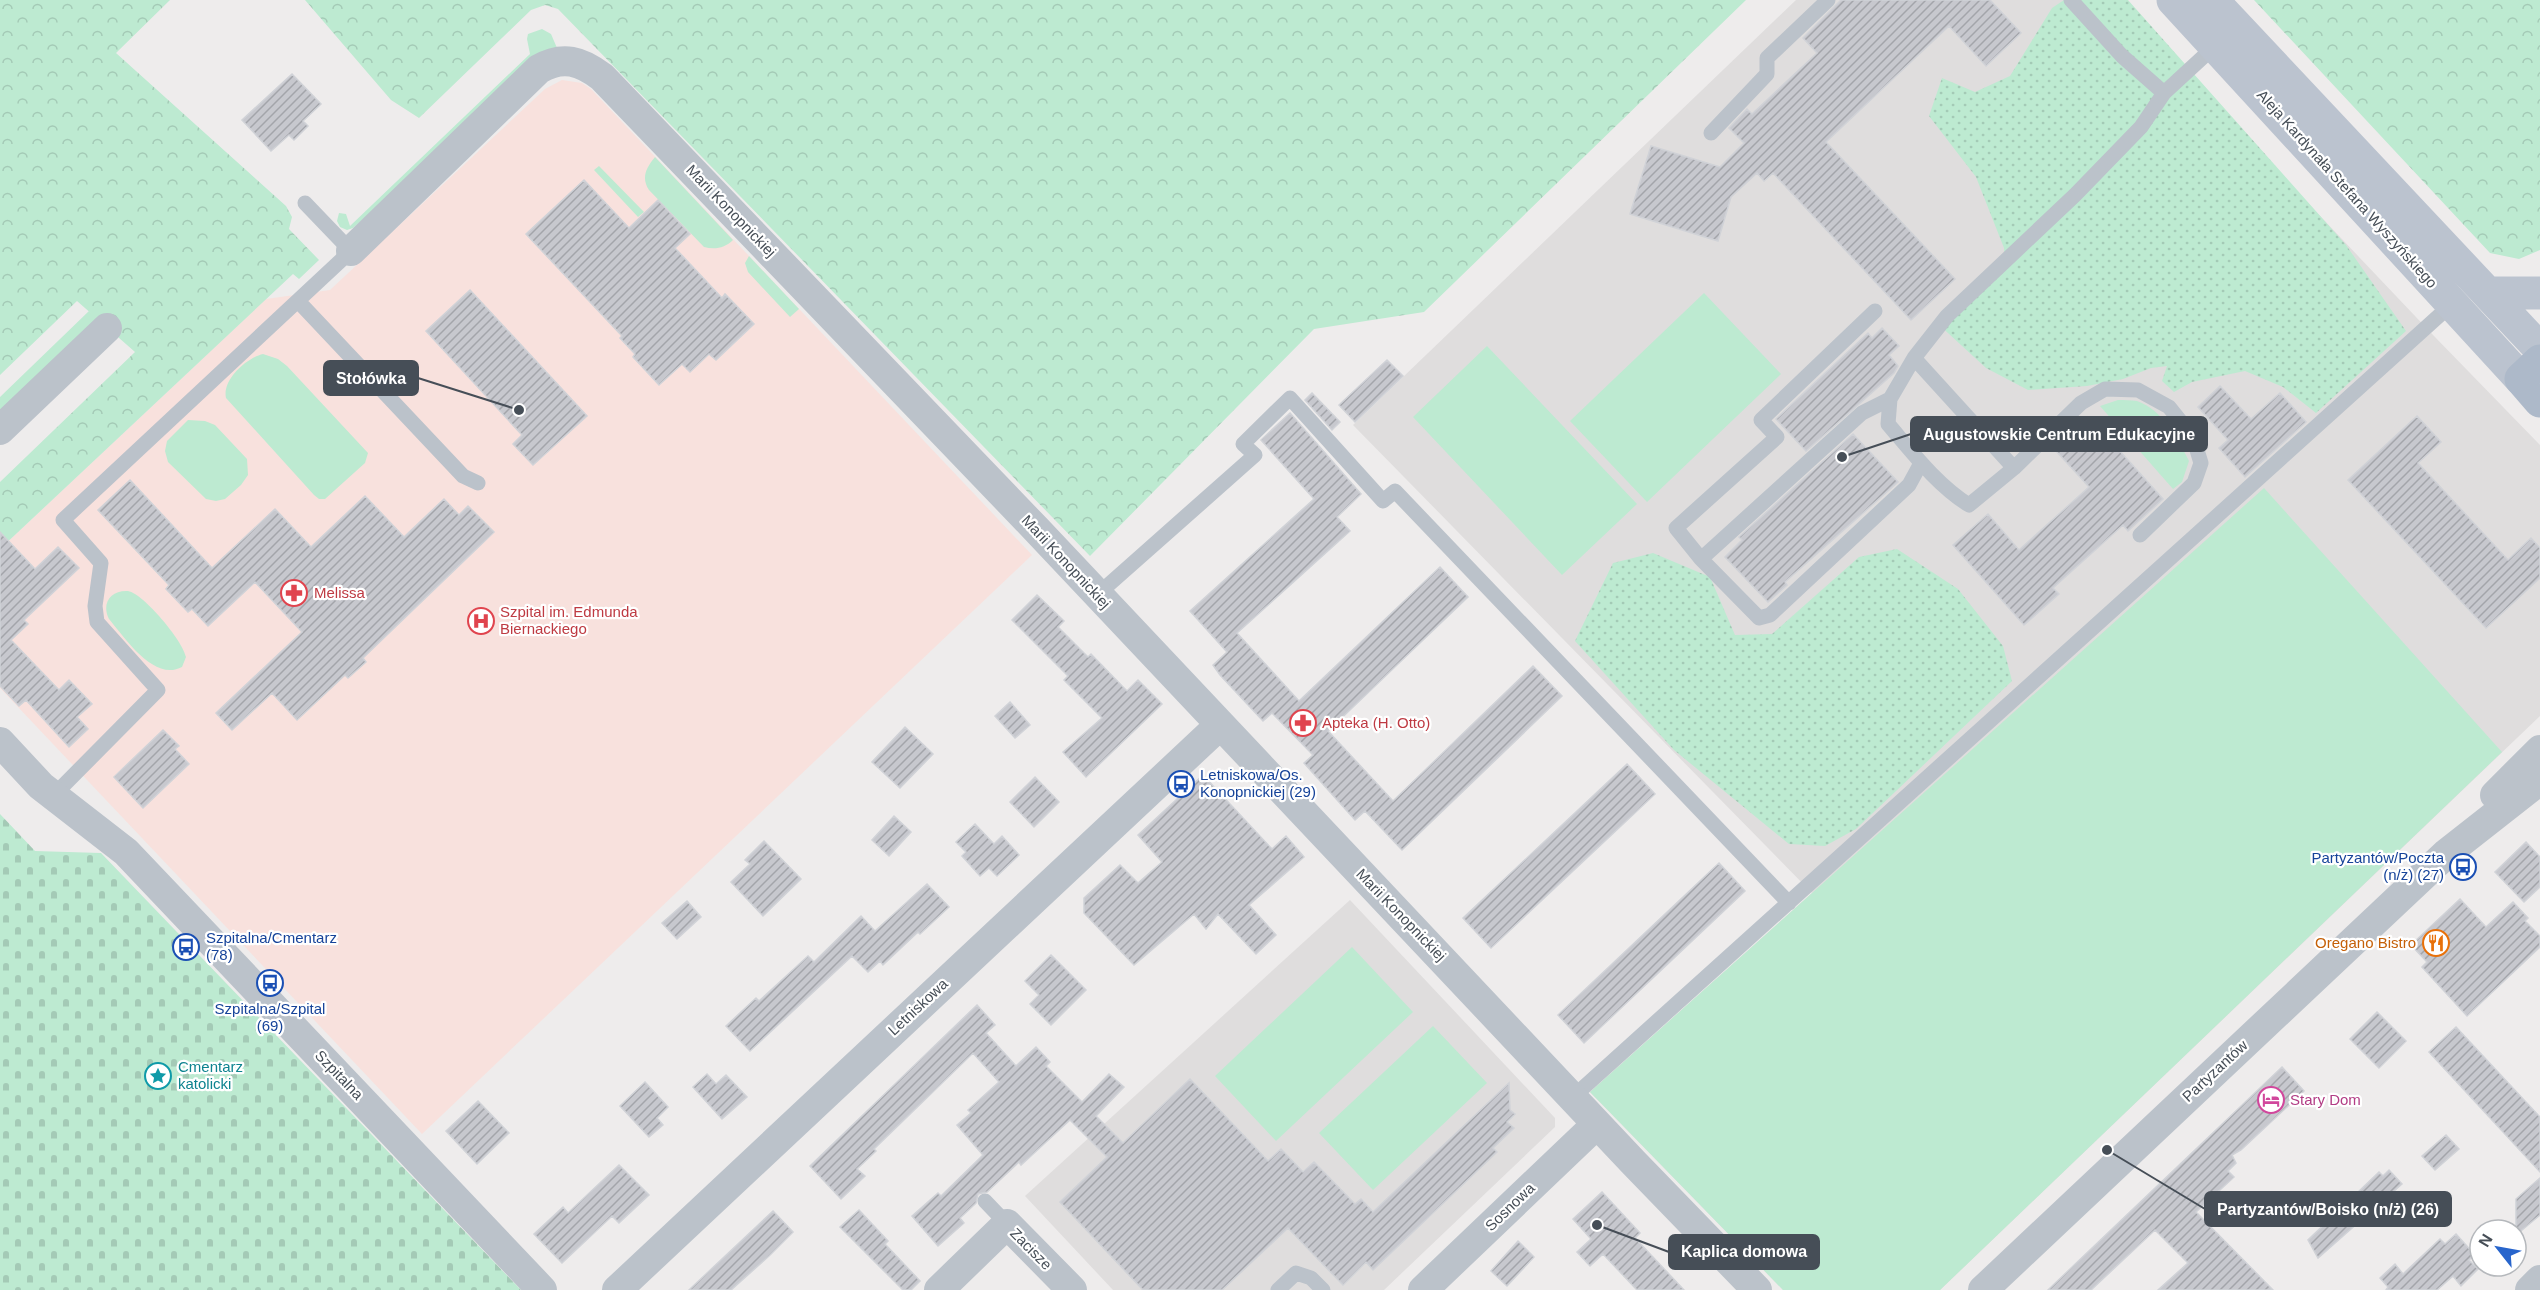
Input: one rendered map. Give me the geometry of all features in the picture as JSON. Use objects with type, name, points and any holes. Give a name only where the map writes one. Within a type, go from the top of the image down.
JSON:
[{"type":"main road","name":"Aleja Kardynała Stefana Wyszyńskiego","points":[[2173,0],[2226,36],[2489,293],[2540,349]]},
{"type":"main road","name":"Aleja Kardynała Stefana Wyszyńskiego","points":[[2212,0],[2226,36],[2452,304],[2534,380]]},
{"type":"main road","points":[[2489,293],[2540,293]]},
{"type":"street","name":"Marii Konopnickiej","points":[[351,251],[539,69],[559,60],[581,63],[602,77],[1757,1290]]},
{"type":"street","points":[[0,430],[106,328]]},
{"type":"street","name":"Letniskowa","points":[[616,1290],[1220,725]]},
{"type":"street","name":"Szpitalna","points":[[0,742],[53,796],[126,852],[542,1290]]},
{"type":"street","name":"Partyzantów","points":[[2447,853],[2486,805],[2540,750]]},
{"type":"street","name":"Partyzantów","points":[[1983,1290],[2447,853],[2540,780]]},
{"type":"street","name":"Sosnowa","points":[[1423,1290],[1597,1124]]},
{"type":"street","name":"Zacisze","points":[[939,1290],[1007,1224],[1072,1290]]},
{"type":"street","points":[[2530,1290],[2540,1280]]},
{"type":"lane","points":[[1711,133],[1767,74],[1767,58],[1828,0]]},
{"type":"lane","points":[[2071,0],[2122,56],[2164,93]]},
{"type":"lane","points":[[2140,535],[2194,483],[2201,463],[2193,437],[2169,407],[2138,390],[2105,389],[2081,403],[2014,468],[1970,505],[1957,497],[1921,463],[1888,424],[1890,399],[1914,358],[1947,316],[2075,195],[2141,127],[2164,93],[2226,36]]},
{"type":"lane","points":[[53,796],[158,690],[97,622],[96,606],[102,563],[63,520],[351,251],[305,203]]},
{"type":"lane","points":[[298,301],[463,476],[478,483]]},
{"type":"lane","points":[[1573,1096],[2452,304]]},
{"type":"lane","points":[[1875,311],[1761,420],[1777,437],[1676,528],[1701,559],[1759,618],[1770,615],[1909,485],[1921,463]]},
{"type":"lane","points":[[1914,358],[2014,468]]},
{"type":"lane","points":[[1097,595],[1255,455],[1243,444],[1290,398],[1383,501],[1395,491],[1789,903]]},
{"type":"lane","points":[[1701,559],[1862,413],[1890,399]]},
{"type":"lane","points":[[985,1201],[1007,1224]]},
{"type":"lane","points":[[1278,1290],[1296,1273],[1311,1278],[1323,1290]]},
{"type":"shaded area","points":[[1796,0],[2115,0],[2540,445],[2540,716],[1940,1290],[1783,1290],[1590,1092],[1812,893],[1353,425]]},
{"type":"shaded area","name":"Szpital im. Edmunda Biernackiego","points":[[562,80],[582,83],[591,89],[1032,555],[422,1134],[0,688],[0,549],[266,299],[330,290],[545,89]]},
{"type":"shaded area","points":[[1350,900],[1555,1118],[1555,1127],[1384,1290],[1113,1290],[1025,1196]]},
{"type":"green space","points":[[0,0],[170,0],[116,53],[286,206],[292,217],[289,229],[319,260],[299,279],[293,274],[0,549],[0,482],[135,352],[77,301],[0,375]]},
{"type":"green space","points":[[305,0],[1746,0],[1424,312],[1314,329],[1090,556],[558,9],[545,5],[531,10],[419,118],[391,100]]},
{"type":"green space","points":[[2064,0],[2128,0],[2346,245],[2406,331],[2316,413],[2283,387],[2245,371],[2192,382],[2174,392],[2162,381],[2167,366],[2151,368],[2123,379],[2087,386],[2028,390],[1986,368],[1936,322],[2005,261],[2004,248],[1976,177],[1929,116],[1942,78],[1975,92],[2010,76],[2052,8]]},
{"type":"green space","points":[[2254,0],[2540,0],[2540,250],[2519,259],[2490,253]]},
{"type":"green space","points":[[542,29],[551,34],[557,48],[353,228],[347,230],[340,227],[337,221],[339,213],[346,214],[350,226],[530,54],[528,34]]},
{"type":"green space","points":[[655,157],[733,240],[720,248],[704,247],[649,190],[645,177]]},
{"type":"green space","points":[[599,166],[644,212],[638,217],[594,170]]},
{"type":"green space","points":[[749,256],[799,309],[790,317],[748,272],[745,263]]},
{"type":"green space","points":[[1704,293],[1781,374],[1647,502],[1570,421]]},
{"type":"green space","points":[[89,311],[98,318],[0,412],[0,397]]},
{"type":"green space","points":[[1487,346],[1637,504],[1562,575],[1413,417]]},
{"type":"green space","points":[[263,354],[278,359],[287,366],[368,453],[365,463],[325,499],[319,499],[314,495],[226,398],[231,377],[249,360]]},
{"type":"green space","points":[[2118,400],[2137,401],[2146,405],[2162,418],[2175,435],[2189,461],[2182,482],[2173,489],[2100,406]]},
{"type":"green space","points":[[188,420],[205,421],[215,425],[247,459],[248,475],[241,485],[225,499],[216,501],[206,499],[168,462],[165,451],[167,441]]},
{"type":"green space","points":[[2264,488],[2502,752],[1940,1290],[1783,1290],[1590,1092]]},
{"type":"green space","points":[[1897,549],[1958,589],[2003,646],[2012,681],[1856,829],[1825,846],[1789,844],[1674,750],[1575,641],[1613,563],[1653,553],[1710,577],[1735,635],[1772,634],[1859,557]]},
{"type":"green space","points":[[128,591],[153,609],[171,630],[186,657],[182,667],[171,670],[151,663],[141,656],[109,619],[106,608],[109,599],[112,595]]},
{"type":"green space","name":"Cmentarz katolicki","points":[[0,814],[35,851],[101,853],[521,1290],[0,1290]]},
{"type":"green space","points":[[1352,947],[1413,1012],[1276,1141],[1215,1076]]},
{"type":"green space","points":[[1433,1026],[1487,1083],[1373,1190],[1319,1133]]},
{"type":"building","points":[[1841,0],[1990,0],[2021,33],[1986,66],[1949,26],[1826,142],[1955,279],[1911,320],[1773,173],[1764,181],[1757,173],[1731,197],[1718,241],[1630,214],[1651,146],[1720,167],[1744,143],[1729,128],[1747,109],[1752,114],[1817,53],[1803,38]]},
{"type":"building","points":[[292,74],[321,104],[303,121],[308,126],[294,140],[289,135],[271,151],[242,120]]},
{"type":"building","points":[[584,180],[629,228],[658,200],[690,234],[675,248],[722,298],[725,294],[754,324],[716,360],[709,354],[690,372],[682,364],[659,385],[633,357],[635,354],[620,338],[622,336],[526,234]]},
{"type":"building","points":[[470,290],[587,416],[533,465],[513,444],[522,435],[426,331]]},
{"type":"building","points":[[1882,328],[1899,346],[1889,355],[1898,366],[1894,373],[1806,451],[1776,419],[1868,333],[1872,338]]},
{"type":"building","points":[[1387,360],[1403,376],[1355,422],[1339,405]]},
{"type":"building","points":[[2220,386],[2251,419],[2280,393],[2306,422],[2245,477],[2219,448],[2228,440],[2198,407]]},
{"type":"building","points":[[1312,393],[1340,422],[1332,430],[1305,400]]},
{"type":"building","points":[[1290,413],[1361,494],[1337,517],[1350,531],[1237,633],[1299,701],[1440,567],[1468,597],[1328,731],[1393,801],[1533,666],[1562,696],[1402,850],[1365,811],[1355,820],[1304,763],[1313,755],[1272,713],[1263,721],[1220,675],[1213,665],[1227,652],[1190,611],[1314,499],[1261,440]]},
{"type":"building","points":[[2417,416],[2441,442],[2418,463],[2508,560],[2531,538],[2540,548],[2540,578],[2486,628],[2348,480]]},
{"type":"building","points":[[2092,420],[2163,499],[2128,531],[2123,525],[2053,588],[2059,594],[2024,625],[1953,545],[1988,514],[2019,550],[2089,487],[2057,452]]},
{"type":"building","points":[[1853,434],[1898,482],[1785,582],[1787,585],[1768,602],[1725,557],[1742,540],[1739,537]]},
{"type":"building","points":[[130,480],[212,568],[275,509],[311,547],[365,496],[404,537],[444,499],[459,515],[468,506],[494,532],[363,658],[366,662],[348,678],[345,675],[297,720],[272,693],[232,730],[216,713],[302,632],[255,582],[208,626],[192,609],[188,612],[166,589],[169,585],[98,510]]},
{"type":"building","points":[[0,532],[35,569],[58,547],[79,568],[24,620],[28,624],[11,640],[59,690],[69,680],[92,704],[77,717],[88,729],[69,747],[26,700],[19,706],[0,686]]},
{"type":"building","points":[[1037,595],[1064,621],[1058,627],[1088,657],[1091,654],[1127,691],[1138,680],[1162,704],[1086,777],[1063,752],[1102,718],[1064,680],[1068,676],[1012,620]]},
{"type":"building","points":[[1010,702],[1030,725],[1015,738],[995,716]]},
{"type":"building","points":[[905,727],[933,754],[900,788],[872,762]]},
{"type":"building","points":[[163,730],[179,746],[175,749],[189,764],[143,808],[114,777]]},
{"type":"building","points":[[1627,764],[1655,794],[1491,948],[1463,918]]},
{"type":"building","points":[[1203,775],[1272,849],[1286,836],[1304,857],[1249,905],[1276,935],[1256,954],[1218,914],[1206,929],[1194,914],[1134,965],[1084,913],[1084,898],[1120,865],[1138,883],[1162,862],[1138,835]]},
{"type":"building","points":[[1035,777],[1059,802],[1034,827],[1010,802]]},
{"type":"building","points":[[894,816],[911,832],[889,856],[872,840]]},
{"type":"building","points":[[975,824],[994,844],[1002,836],[1019,855],[997,876],[989,868],[980,876],[962,856],[966,852],[956,842]]},
{"type":"building","points":[[764,841],[801,879],[763,916],[731,882],[750,864],[745,860]]},
{"type":"building","points":[[2526,842],[2540,857],[2540,887],[2524,902],[2495,872]]},
{"type":"building","points":[[1719,863],[1745,891],[1584,1043],[1558,1015]]},
{"type":"building","points":[[927,884],[949,907],[883,965],[880,961],[868,972],[852,956],[750,1051],[726,1026],[756,998],[759,1001],[808,956],[814,962],[861,916],[875,931]]},
{"type":"building","points":[[2460,899],[2486,927],[2513,902],[2528,918],[2525,921],[2540,936],[2540,947],[2467,1016],[2422,967],[2427,962],[2411,945]]},
{"type":"building","points":[[687,901],[701,917],[677,939],[662,923]]},
{"type":"building","points":[[1051,955],[1086,990],[1051,1025],[1030,1004],[1039,995],[1025,981]]},
{"type":"building","points":[[977,1005],[995,1025],[986,1033],[1016,1066],[1036,1047],[1050,1062],[1046,1066],[1082,1102],[1109,1074],[1124,1087],[1096,1116],[1123,1143],[1190,1079],[1268,1161],[1281,1149],[1303,1172],[1314,1162],[1355,1204],[1361,1199],[1373,1212],[1509,1083],[1510,1110],[1515,1114],[1507,1122],[1514,1128],[1493,1148],[1497,1152],[1373,1270],[1366,1262],[1343,1285],[1288,1228],[1222,1290],[1143,1290],[1060,1202],[1107,1157],[1070,1120],[1021,1165],[1019,1162],[987,1192],[978,1194],[976,1203],[960,1218],[964,1223],[938,1246],[912,1216],[938,1193],[941,1196],[983,1155],[957,1125],[971,1113],[968,1110],[999,1082],[973,1053],[874,1149],[876,1151],[857,1169],[865,1176],[841,1199],[810,1166]]},
{"type":"building","points":[[2377,1012],[2406,1041],[2379,1068],[2350,1039]]},
{"type":"building","points":[[2456,1027],[2540,1117],[2540,1172],[2429,1052]]},
{"type":"building","points":[[2282,1067],[2304,1091],[2241,1150],[2232,1155],[2236,1163],[2228,1171],[2234,1177],[2196,1212],[2273,1290],[2158,1290],[2188,1263],[2155,1230],[2091,1290],[2048,1290]]},
{"type":"building","points":[[707,1074],[716,1084],[726,1075],[747,1097],[722,1119],[693,1087]]},
{"type":"building","points":[[645,1082],[668,1107],[657,1118],[663,1125],[649,1137],[620,1106]]},
{"type":"building","points":[[478,1101],[509,1133],[477,1164],[446,1131]]},
{"type":"building","points":[[2446,1135],[2459,1149],[2435,1170],[2422,1156]]},
{"type":"building","points":[[619,1165],[649,1195],[619,1223],[612,1216],[562,1263],[534,1234],[563,1207],[568,1213]]},
{"type":"building","points":[[2389,1170],[2402,1184],[2318,1258],[2308,1240],[2379,1172],[2383,1176]]},
{"type":"building","points":[[2540,1178],[2540,1215],[2528,1225],[2528,1218],[2516,1218],[2516,1199]]},
{"type":"building","points":[[1602,1192],[1640,1233],[1635,1238],[1684,1290],[1637,1290],[1603,1254],[1590,1266],[1577,1252],[1591,1239],[1573,1219]]},
{"type":"building","points":[[859,1210],[888,1241],[885,1244],[920,1281],[911,1290],[903,1290],[840,1227]]},
{"type":"building","points":[[773,1211],[793,1232],[769,1256],[731,1290],[689,1290]]},
{"type":"building","points":[[2456,1234],[2468,1247],[2469,1278],[2461,1286],[2453,1276],[2437,1290],[2386,1290],[2388,1287],[2380,1278],[2395,1264],[2403,1274],[2440,1239],[2445,1244]]},
{"type":"building","points":[[1518,1241],[1534,1257],[1507,1286],[1491,1271]]},
{"type":"place","name":"Stołówka","points":[[519,410]]},
{"type":"place","name":"Augustowskie Centrum Edukacyjne","points":[[1842,457]]},
{"type":"place","name":"Melissa","points":[[294,593]]},
{"type":"place","name":"Szpital im. Edmunda Biernackiego","points":[[481,621]]},
{"type":"place","name":"Apteka (H. Otto)","points":[[1303,723]]},
{"type":"place","name":"Letniskowa/Os. Konopnickiej (29)","points":[[1181,784]]},
{"type":"place","name":"Partyzantów/Poczta (n/ż) (27)","points":[[2463,867]]},
{"type":"place","name":"Oregano Bistro","points":[[2436,943]]},
{"type":"place","name":"Szpitalna/Cmentarz (78)","points":[[186,947]]},
{"type":"place","name":"Szpitalna/Szpital (69)","points":[[270,983]]},
{"type":"place","name":"Cmentarz katolicki","points":[[158,1076]]},
{"type":"place","name":"Stary Dom","points":[[2271,1100]]},
{"type":"place","name":"Partyzantów/Boisko (n/ż) (26)","points":[[2107,1150]]},
{"type":"place","name":"Kaplica domowa","points":[[1597,1225]]}]
